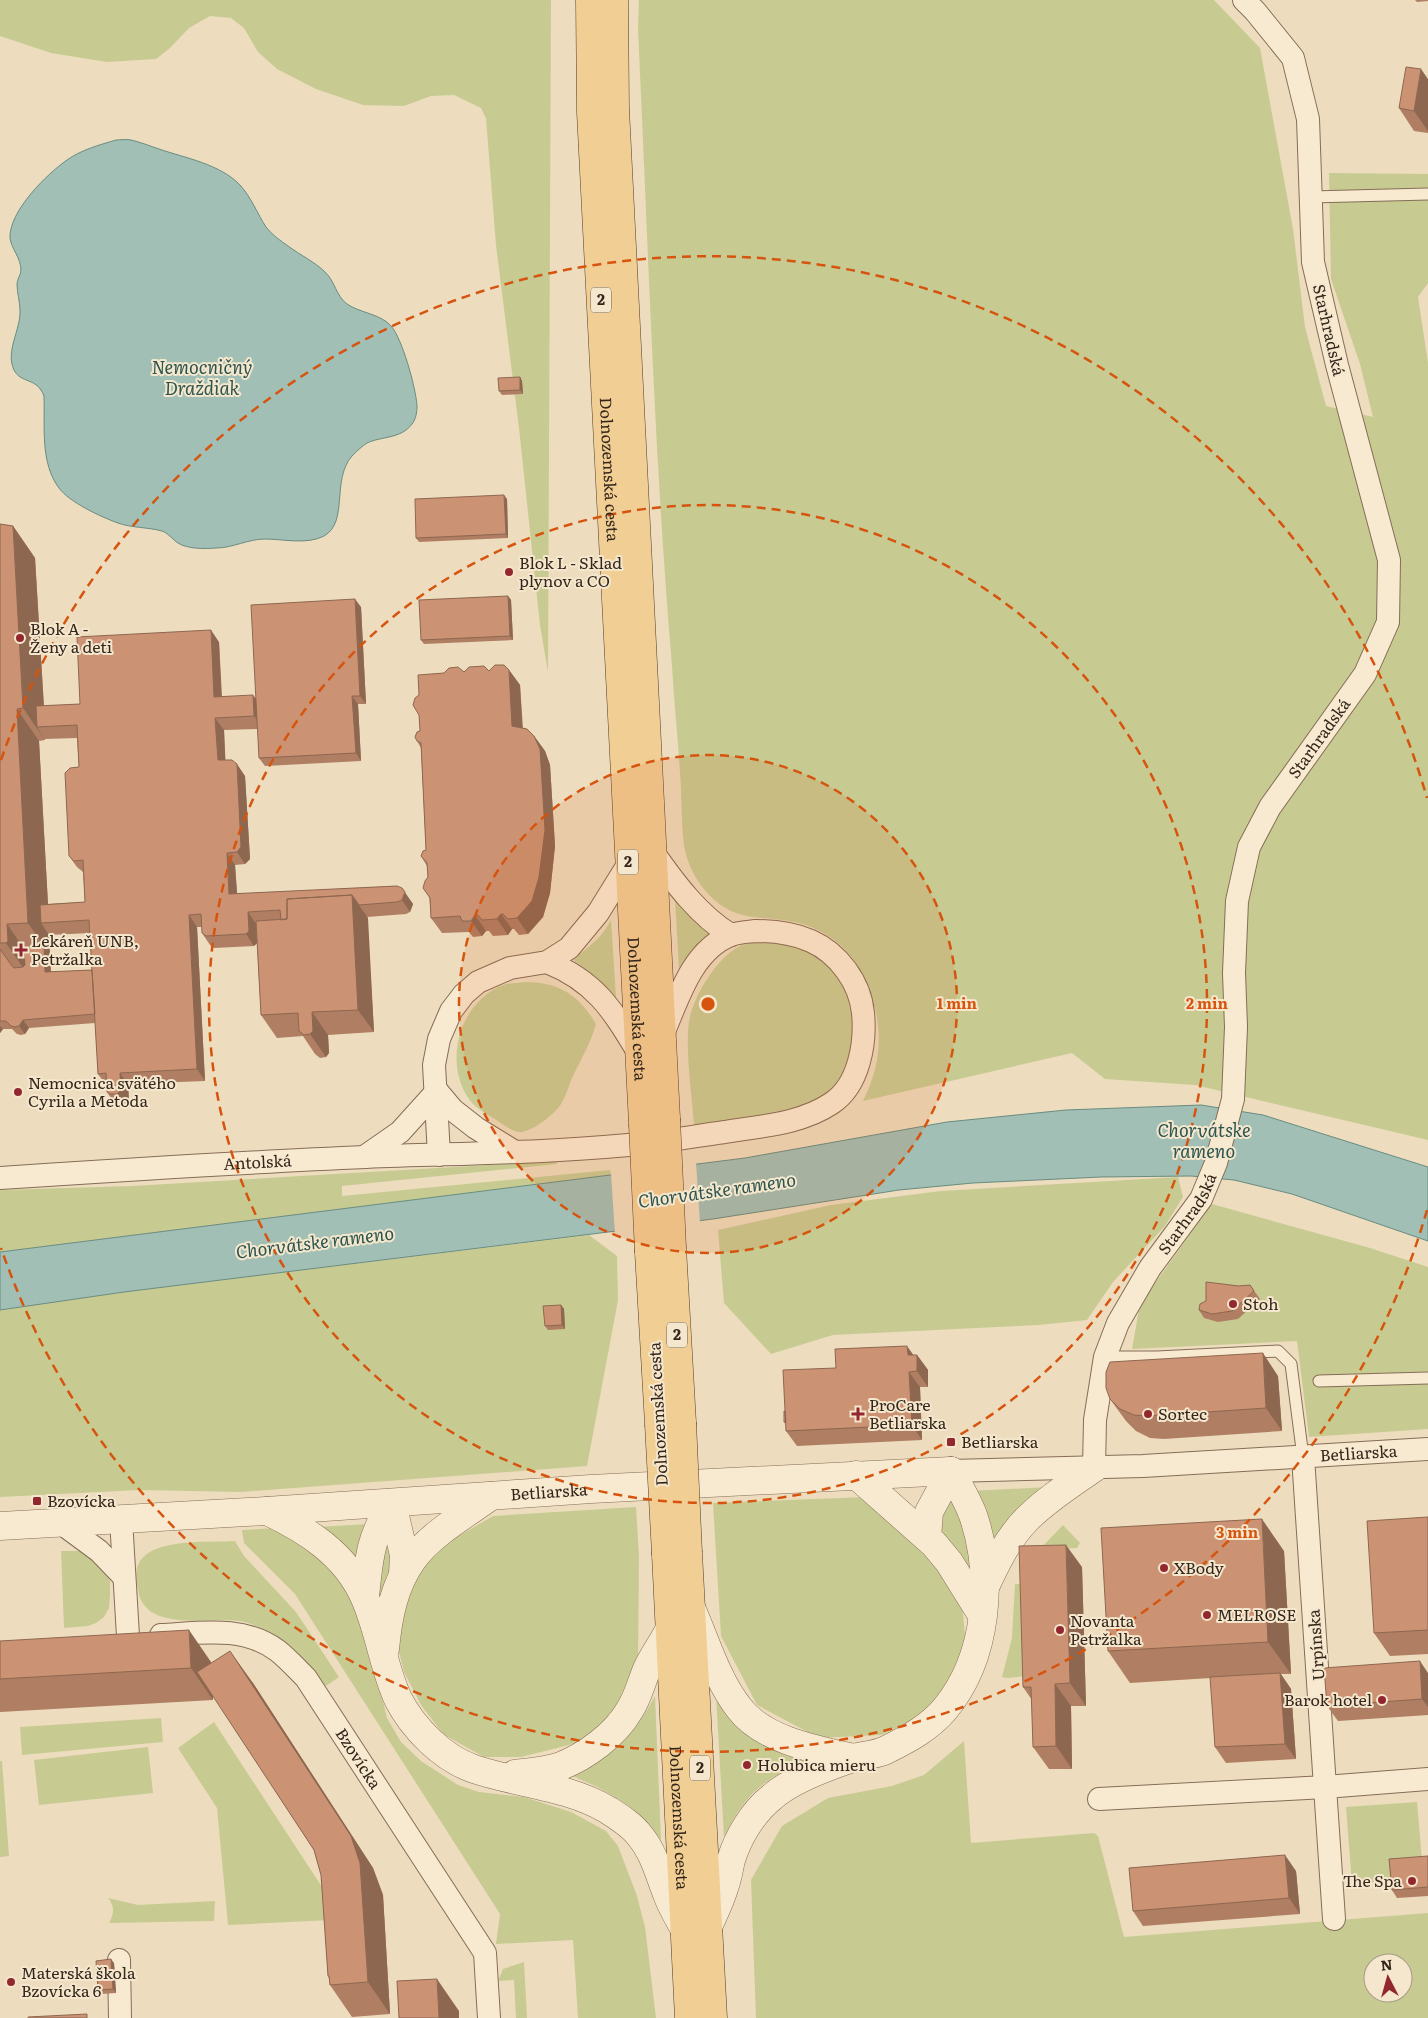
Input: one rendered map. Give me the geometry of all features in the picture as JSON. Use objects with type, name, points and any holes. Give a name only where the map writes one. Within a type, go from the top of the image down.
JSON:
[{"type":"main road","name":"Dolnozemská cesta","points":[[590,0],[591,112],[638,1052],[655,1122]]},
{"type":"main road","name":"Dolnozemská cesta","points":[[614,0],[615,109],[663,1034],[655,1122],[677,1554],[668,1632],[696,1928],[713,2018]]},
{"type":"main road","name":"Dolnozemská cesta","points":[[677,1554],[691,1608],[696,1928],[689,2018]]},
{"type":"street","name":"Starhradská","points":[[1094,1468],[1095,1420],[1105,1358],[1118,1323],[1150,1268],[1202,1199],[1216,1163],[1233,1099],[1236,1027],[1234,973],[1237,901],[1248,847],[1270,807],[1365,674],[1388,622],[1389,560],[1337,366],[1313,262],[1308,119],[1293,58],[1255,10],[1244,0]]},
{"type":"street","points":[[653,852],[672,879],[693,902],[718,927],[731,934],[702,957],[689,975],[663,1034]]},
{"type":"street","points":[[439,1155],[434,1066],[439,1039],[451,1012],[464,994],[478,982],[510,968],[547,962],[569,948],[588,927],[628,863]]},
{"type":"street","name":"Antolská","points":[[0,1178],[363,1157],[515,1152],[657,1142],[780,1123],[808,1116],[832,1103],[840,1096],[852,1079],[857,1068],[863,1029],[861,1002],[848,973],[829,952],[788,933],[763,931],[731,934]]},
{"type":"street","points":[[547,962],[575,975],[595,991],[622,1025],[638,1052]]},
{"type":"street","points":[[436,1091],[453,1110],[476,1128],[515,1152]]},
{"type":"street","points":[[363,1157],[400,1132],[436,1091]]},
{"type":"street","name":"Betliarska","points":[[0,1526],[856,1475],[1094,1468],[1428,1450]]},
{"type":"street","name":"Urpínska","points":[[1303,1457],[1334,1919]]},
{"type":"street","points":[[985,1587],[995,1564],[1015,1532],[1026,1520],[1064,1489],[1094,1468]]},
{"type":"street","points":[[927,1537],[929,1512],[951,1471]]},
{"type":"street","points":[[266,1511],[316,1538],[354,1578],[365,1597],[398,1699],[405,1713],[424,1735],[462,1764],[474,1769],[585,1798],[621,1818],[640,1835],[652,1854],[667,1896],[696,1928],[726,1884],[732,1858],[748,1823],[772,1796],[815,1772],[854,1758],[883,1751],[913,1736],[926,1727],[945,1709],[957,1690],[972,1660],[982,1615],[985,1587],[982,1558],[973,1516],[951,1471]]},
{"type":"street","points":[[856,1475],[927,1537],[949,1562],[982,1615]]},
{"type":"street","points":[[384,1656],[390,1612],[403,1575],[414,1558],[425,1545],[490,1496]]},
{"type":"street","points":[[392,1503],[404,1555],[403,1575]]},
{"type":"street","points":[[365,1597],[374,1535],[392,1503]]},
{"type":"street","points":[[121,1519],[124,1577]]},
{"type":"street","points":[[61,1523],[99,1551],[124,1577]]},
{"type":"street","name":"Bzovícka","points":[[124,1577],[119,1637],[213,1632],[246,1635],[261,1641],[277,1651],[306,1678],[485,1953],[489,2018]]},
{"type":"street","points":[[691,1608],[730,1694],[740,1709],[750,1718],[787,1740],[809,1748],[854,1758]]},
{"type":"street","points":[[501,1776],[561,1766],[578,1758],[608,1735],[629,1712],[639,1692],[647,1669],[668,1632]]},
{"type":"street","points":[[1099,1799],[1325,1787],[1428,1779]]},
{"type":"street","points":[[119,1960],[120,2018]]},
{"type":"lane","points":[[1311,197],[1428,194]]},
{"type":"lane","points":[[1105,1358],[1278,1351],[1291,1364],[1303,1457]]},
{"type":"lane","points":[[1319,1381],[1428,1378]]},
{"type":"green space","points":[[0,0],[551,0],[548,672],[540,625],[519,428],[496,245],[486,118],[481,108],[454,95],[431,96],[404,106],[363,105],[316,89],[277,69],[258,52],[244,28],[231,18],[210,16],[189,28],[170,48],[156,59],[107,62],[51,53],[0,36]]},
{"type":"green space","points":[[639,0],[1214,0],[1260,48],[1293,229],[1305,327],[1326,406],[1373,417],[1360,364],[1331,279],[1329,173],[1428,174],[1428,283],[1418,297],[1428,363],[1428,1140],[1195,1085],[1105,1079],[1072,1053],[863,1101],[878,1056],[879,1032],[870,992],[856,963],[834,940],[821,932],[806,925],[789,921],[736,913],[717,902],[701,886],[686,856],[682,827],[681,782],[656,427],[638,28]]},
{"type":"green space","points":[[675,898],[716,935],[679,970]]},
{"type":"green space","points":[[611,920],[616,998],[597,977],[572,959],[584,951],[604,932]]},
{"type":"green space","points":[[770,942],[792,946],[813,954],[826,963],[838,976],[847,992],[852,1011],[851,1050],[845,1068],[836,1083],[823,1096],[795,1110],[761,1117],[694,1126],[689,1073],[688,1033],[691,1011],[695,1001],[707,979],[731,951],[747,944]]},
{"type":"green space","points":[[525,982],[548,984],[567,992],[583,1005],[596,1024],[589,1044],[561,1104],[542,1123],[529,1130],[518,1132],[506,1127],[473,1104],[463,1089],[458,1073],[457,1055],[459,1037],[465,1021],[475,1006],[487,994],[503,985]]},
{"type":"green space","points":[[556,1161],[557,1164],[342,1186],[342,1196],[610,1170],[611,1175],[0,1252],[0,1190],[132,1186]]},
{"type":"green space","points":[[1178,1177],[1183,1197],[1165,1226],[1113,1282],[1087,1320],[1039,1325],[833,1335],[771,1354],[724,1303],[718,1230],[831,1205],[941,1191]]},
{"type":"green space","points":[[1212,1204],[1370,1248],[1428,1267],[1428,1429],[1309,1437],[1297,1341],[1132,1349],[1140,1304]]},
{"type":"green space","points":[[589,1235],[617,1256],[618,1300],[587,1466],[241,1492],[139,1490],[0,1497],[0,1310],[124,1292]]},
{"type":"green space","points":[[1049,1487],[988,1559],[970,1491]]},
{"type":"green space","points":[[950,1492],[964,1511],[978,1592],[942,1544],[939,1525]]},
{"type":"green space","points":[[868,1497],[913,1536],[961,1594],[965,1635],[958,1670],[942,1694],[917,1718],[881,1735],[819,1738],[757,1705],[721,1636],[713,1503]]},
{"type":"green space","points":[[636,1507],[639,1556],[638,1658],[623,1706],[589,1740],[521,1757],[484,1757],[443,1734],[421,1705],[404,1672],[397,1644],[405,1601],[417,1574],[441,1546],[493,1516]]},
{"type":"green space","points":[[369,1524],[359,1570],[317,1527]]},
{"type":"green space","points":[[386,1524],[398,1555],[380,1610],[375,1580]]},
{"type":"green space","points":[[1063,1525],[1080,1543],[1077,1548],[1039,1550]]},
{"type":"green space","points":[[276,1528],[323,1559],[361,1610],[387,1718],[401,1742],[421,1761],[458,1785],[479,1792],[524,1797],[571,1812],[606,1831],[618,1846],[637,1896],[645,1927],[656,2018],[578,2018],[573,1940],[496,1944],[500,1914],[295,1594],[244,1543],[242,1530]]},
{"type":"green space","points":[[235,1541],[244,1556],[296,1612],[339,1677],[326,1686],[285,1642],[254,1625],[227,1620],[179,1620],[152,1612],[143,1603],[137,1586],[136,1573],[139,1563],[146,1555],[156,1549],[169,1545]]},
{"type":"green space","points":[[61,1551],[81,1551],[106,1569],[110,1581],[109,1608],[104,1617],[96,1623],[88,1626],[64,1628]]},
{"type":"green space","points":[[1015,1584],[1035,1584],[1037,1675],[1007,1678],[1002,1677],[1012,1638]]},
{"type":"green space","points":[[716,1694],[745,1729],[766,1746],[792,1757],[809,1761],[780,1774],[758,1789],[740,1809],[724,1837]]},
{"type":"green space","points":[[655,1696],[661,1840],[641,1817],[620,1800],[598,1787],[570,1775],[608,1751],[629,1733],[638,1723]]},
{"type":"green space","points":[[161,1718],[163,1742],[22,1755],[20,1727]]},
{"type":"green space","points":[[214,1722],[324,1890],[331,1920],[228,1925],[217,1808],[178,1748]]},
{"type":"green space","points":[[964,1741],[971,1843],[1094,1833],[1098,1836],[1124,1937],[1428,1913],[1428,2018],[756,2018],[751,1880],[782,1826],[828,1798],[892,1786],[924,1775]]},
{"type":"green space","points":[[148,1747],[153,1793],[39,1805],[34,1760]]},
{"type":"green space","points":[[0,1761],[2,1761],[9,1856],[0,1857]]},
{"type":"green space","points":[[1417,1802],[1422,1860],[1394,1881],[1352,1884],[1346,1807]]},
{"type":"green space","points":[[108,1898],[138,1905],[215,1901],[214,1921],[109,1923],[113,1910]]},
{"type":"green space","points":[[524,1962],[527,2018],[516,2018],[514,1980],[498,1981],[503,1969]]},
{"type":"water","name":"Nemocničný Draždiak","points":[[116,140],[134,141],[191,159],[223,172],[232,178],[244,190],[271,233],[325,272],[343,301],[358,310],[387,322],[400,341],[414,388],[417,406],[415,418],[408,429],[397,435],[367,443],[352,456],[342,477],[336,521],[332,530],[324,536],[303,541],[259,539],[222,548],[186,546],[178,543],[162,531],[123,525],[94,513],[70,499],[59,488],[53,478],[46,456],[44,396],[37,386],[17,374],[12,363],[12,348],[20,318],[17,284],[21,270],[10,238],[11,227],[22,205],[59,166],[72,156]]},
{"type":"water","name":"Chorvátske rameno","points":[[1201,1105],[1263,1115],[1428,1167],[1428,1241],[1292,1194],[1234,1180],[1191,1176],[1101,1177],[973,1183],[899,1190],[713,1219],[124,1292],[0,1310],[0,1252],[745,1158],[947,1122],[1066,1110]]},
{"type":"pier","points":[[696,1162],[700,1223],[615,1234],[611,1173]]},
{"type":"building","points":[[1406,67],[1421,69],[1414,111],[1399,108]]},
{"type":"building","points":[[520,377],[520,390],[499,391],[498,378]]},
{"type":"building","points":[[504,495],[506,534],[416,538],[415,499]]},
{"type":"building","points":[[0,524],[13,526],[23,708],[17,709],[28,923],[7,924],[8,941],[6,943],[0,943]]},
{"type":"building","points":[[508,596],[510,636],[421,640],[419,600]]},
{"type":"building","points":[[355,599],[360,696],[352,696],[356,753],[259,758],[251,605]]},
{"type":"building","points":[[211,630],[214,697],[253,695],[254,716],[215,718],[218,760],[232,760],[237,764],[241,847],[237,852],[227,853],[229,894],[397,886],[405,892],[402,900],[397,902],[359,905],[352,895],[287,899],[287,919],[281,920],[280,910],[248,912],[249,931],[246,934],[206,936],[202,933],[201,914],[189,915],[197,1069],[120,1073],[121,1090],[117,1094],[110,1094],[107,1092],[106,1073],[98,1074],[89,920],[41,923],[40,905],[85,902],[83,860],[74,861],[69,856],[65,773],[70,768],[79,767],[77,725],[37,727],[36,706],[80,704],[77,637]]},
{"type":"building","points":[[495,665],[504,665],[509,670],[512,726],[527,729],[534,736],[540,749],[545,830],[539,877],[532,901],[517,918],[508,919],[501,914],[497,919],[482,920],[478,915],[475,915],[471,921],[462,921],[460,916],[431,918],[430,898],[423,888],[428,877],[427,863],[421,856],[423,851],[426,850],[421,743],[415,737],[417,732],[420,731],[419,715],[413,705],[415,698],[419,695],[418,675],[444,673],[449,668],[458,667],[464,672],[469,667],[484,666],[489,671]]},
{"type":"building","points":[[352,895],[358,1010],[312,1012],[313,1031],[310,1034],[304,1035],[299,1031],[298,1013],[261,1015],[256,921],[287,919],[287,899]]},
{"type":"building","points":[[44,947],[45,972],[92,970],[95,1014],[23,1020],[19,1026],[15,1027],[6,1021],[0,1021],[0,949],[14,968],[25,965],[24,948]]},
{"type":"building","points":[[1206,1282],[1239,1286],[1250,1285],[1254,1291],[1232,1311],[1212,1314],[1199,1310],[1200,1304],[1206,1301]]},
{"type":"building","points":[[561,1305],[562,1325],[545,1326],[543,1306]]},
{"type":"building","name":"ProCare Betliarska","points":[[907,1346],[908,1355],[917,1355],[917,1371],[909,1372],[912,1425],[786,1431],[783,1370],[836,1368],[835,1349]]},
{"type":"building","points":[[1263,1353],[1266,1408],[1148,1416],[1134,1415],[1120,1409],[1110,1399],[1106,1388],[1106,1372],[1110,1362]]},
{"type":"building","points":[[785,1411],[786,1422],[784,1422]]},
{"type":"building","points":[[1428,1517],[1428,1630],[1374,1633],[1367,1521]]},
{"type":"building","name":"MELROSE","points":[[1262,1519],[1268,1642],[1108,1651],[1101,1528]]},
{"type":"building","points":[[1066,1545],[1070,1683],[1055,1684],[1056,1746],[1033,1747],[1031,1687],[1023,1687],[1019,1546]]},
{"type":"building","points":[[189,1630],[191,1668],[0,1679],[0,1641]]},
{"type":"building","points":[[230,1651],[351,1836],[360,1863],[368,1982],[330,1985],[321,1875],[314,1850],[197,1672]]},
{"type":"building","points":[[1420,1661],[1422,1699],[1327,1706],[1324,1668]]},
{"type":"building","points":[[1280,1673],[1285,1744],[1215,1747],[1210,1677]]},
{"type":"building","points":[[1285,1855],[1289,1898],[1133,1911],[1129,1868]]},
{"type":"building","name":"The Spa","points":[[1428,1856],[1428,1887],[1392,1890],[1389,1859]]},
{"type":"building","points":[[111,1959],[113,1989],[98,1990],[96,1961]]},
{"type":"building","points":[[437,1979],[439,2018],[399,2018],[397,1981]]},
{"type":"building","points":[[87,2014],[87,2018],[28,2018],[28,2017]]},
{"type":"place","name":"Blok L - Sklad plynov a CO","points":[[509,572]]},
{"type":"place","name":"Blok A - Ženy a deti","points":[[20,638]]},
{"type":"place","name":"Lekáreň UNB, Petržalka","points":[[21,950]]},
{"type":"place","name":"Nemocnica svätého Cyrila a Metoda","points":[[18,1092]]},
{"type":"place","name":"Stoh","points":[[1233,1304]]},
{"type":"place","name":"ProCare Betliarska","points":[[858,1414]]},
{"type":"place","name":"Sortec","points":[[1148,1414]]},
{"type":"place","name":"Betliarska","points":[[951,1442]]},
{"type":"place","name":"Bzovícka","points":[[37,1501]]},
{"type":"place","name":"XBody","points":[[1164,1568]]},
{"type":"place","name":"MELROSE","points":[[1207,1615]]},
{"type":"place","name":"Novanta Petržalka","points":[[1060,1630]]},
{"type":"place","name":"Barok hotel","points":[[1382,1700]]},
{"type":"place","name":"Holubica mieru","points":[[747,1765]]},
{"type":"place","name":"The Spa","points":[[1412,1881]]},
{"type":"place","name":"Materská škola Bzovícka 6","points":[[11,1982]]}]
